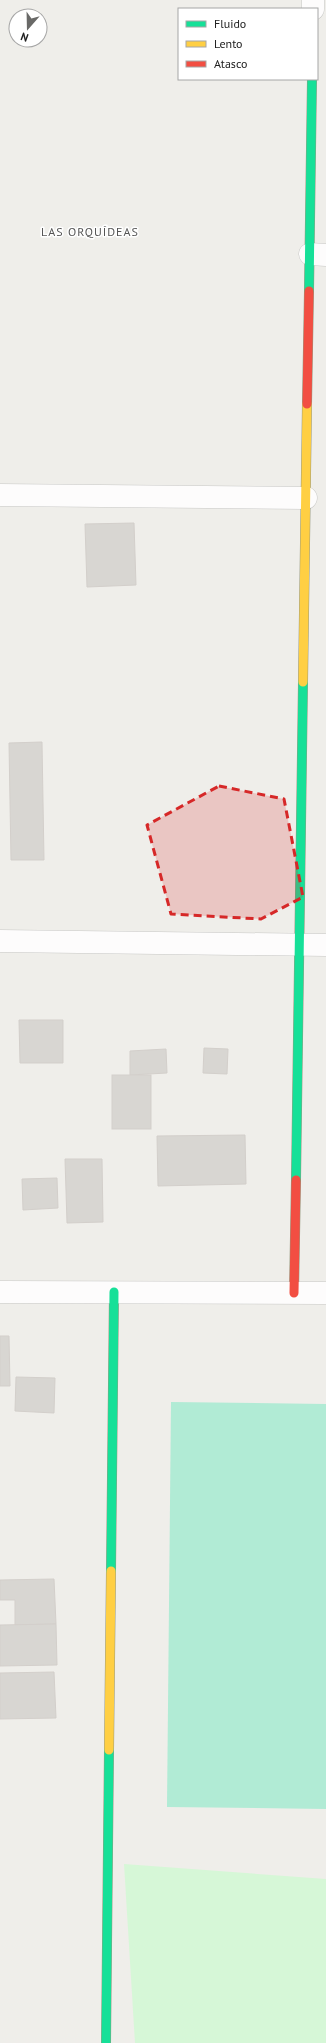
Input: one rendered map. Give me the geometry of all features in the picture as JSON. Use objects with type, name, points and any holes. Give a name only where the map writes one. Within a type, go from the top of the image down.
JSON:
[{"type":"street","points":[[294,1293],[306,498],[318,254],[312,80]]},
{"type":"street","points":[[0,495],[306,498]]},
{"type":"street","points":[[0,941],[326,945]]},
{"type":"street","points":[[0,1292],[326,1293]]},
{"type":"street","points":[[106,2043],[114,1292]]},
{"type":"highlighted area","points":[[219,786],[284,799],[303,897],[261,919],[171,914],[147,825]]},
{"type":"green space","points":[[171,1402],[326,1404],[326,1809],[167,1807]]},
{"type":"green space","points":[[124,1864],[326,1879],[326,2043],[135,2043]]},
{"type":"building","points":[[134,523],[136,585],[87,587],[85,524]]},
{"type":"building","points":[[42,742],[44,860],[11,860],[9,743]]},
{"type":"building","points":[[19,1020],[63,1020],[63,1063],[20,1063]]},
{"type":"building","points":[[204,1048],[228,1049],[227,1074],[203,1073]]},
{"type":"building","points":[[166,1049],[167,1073],[130,1075],[130,1051]]},
{"type":"building","points":[[112,1075],[151,1075],[151,1129],[112,1129]]},
{"type":"building","points":[[245,1135],[246,1184],[158,1186],[157,1136]]},
{"type":"building","points":[[65,1159],[102,1159],[103,1222],[67,1223]]},
{"type":"building","points":[[57,1178],[58,1208],[23,1210],[22,1179]]},
{"type":"building","points":[[0,1336],[9,1336],[10,1386],[0,1386]]},
{"type":"building","points":[[16,1377],[55,1378],[54,1413],[15,1411]]},
{"type":"building","points":[[54,1579],[56,1624],[15,1625],[15,1600],[0,1600],[0,1580]]},
{"type":"building","points":[[56,1624],[57,1665],[0,1666],[0,1625]]},
{"type":"building","points":[[54,1672],[56,1718],[0,1719],[0,1673]]},
{"type":"traffic: fast","points":[[309,291],[312,80]]},
{"type":"traffic: fast","points":[[296,1180],[303,682]]},
{"type":"traffic: fast","points":[[111,1571],[114,1292]]},
{"type":"traffic: fast","points":[[106,2043],[109,1750]]},
{"type":"traffic: slow","points":[[303,682],[307,404]]},
{"type":"traffic: slow","points":[[109,1750],[111,1571]]},
{"type":"traffic: jam","points":[[307,404],[309,291]]},
{"type":"traffic: jam","points":[[294,1293],[296,1180]]},
{"type":"district","name":"LAS ORQUÍDEAS","points":[[90,231]]}]
